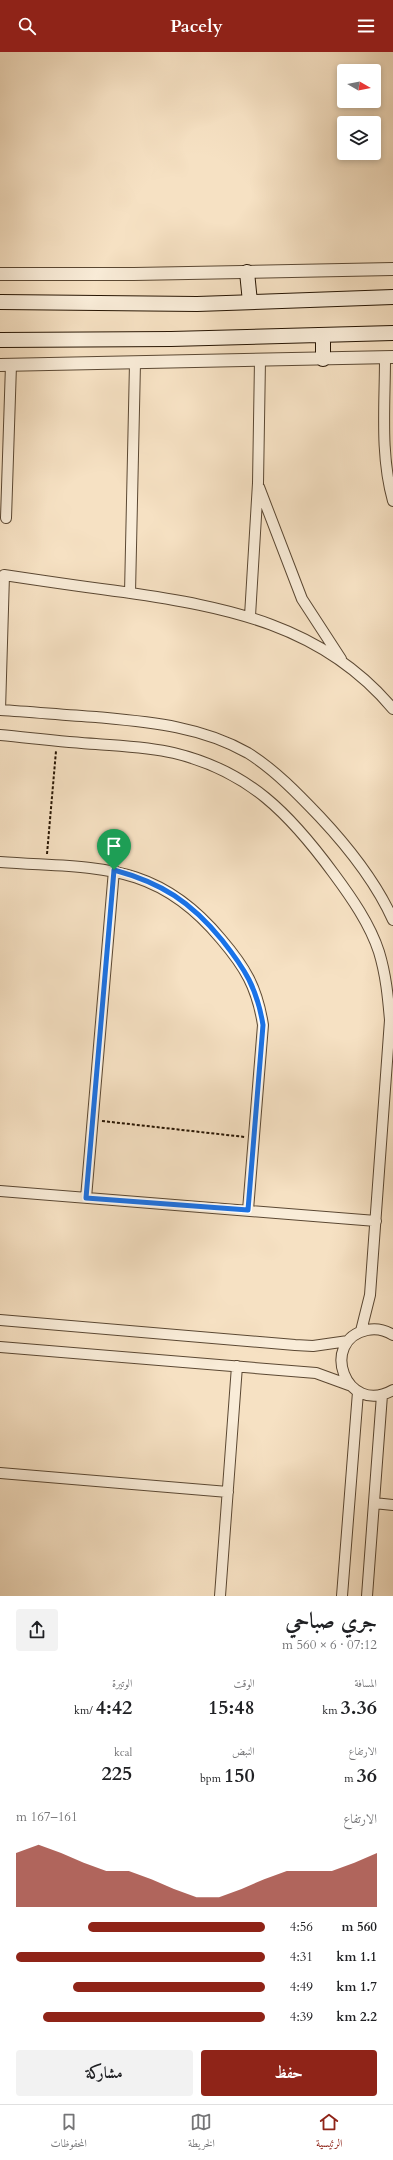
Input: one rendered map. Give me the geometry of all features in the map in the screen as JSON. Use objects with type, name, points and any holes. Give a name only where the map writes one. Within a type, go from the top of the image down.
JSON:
[{"type":"main road","points":[[247,272],[250,302]]},
{"type":"main road","points":[[0,302],[197,304],[393,297]]},
{"type":"main road","points":[[0,340],[171,339],[393,332]]},
{"type":"main road","points":[[322,334],[323,359]]},
{"type":"street","points":[[0,274],[393,269]]},
{"type":"street","points":[[6,518],[5,365],[389,358],[384,447],[386,468],[393,501]]},
{"type":"street","points":[[250,616],[258,483],[260,360]]},
{"type":"street","points":[[130,593],[135,363]]},
{"type":"street","points":[[258,483],[302,599],[320,629],[345,664]]},
{"type":"street","points":[[393,709],[361,676],[345,664],[300,637],[250,616],[204,604],[4,575],[0,710],[166,724],[196,731],[224,741],[248,754],[270,770],[335,832],[372,880],[393,920]]},
{"type":"street","points":[[0,735],[139,748],[174,753],[208,764],[240,779],[270,800],[305,835],[344,888],[363,918],[378,951],[388,985],[390,1020],[370,1295],[361,1331]]},
{"type":"street","points":[[0,862],[114,870],[154,883],[190,906],[206,920],[238,959],[250,979],[259,1001],[263,1025],[248,1210]]},
{"type":"street","points":[[86,1198],[114,870]]},
{"type":"street","points":[[0,1191],[376,1221]]},
{"type":"street","points":[[0,1320],[295,1345],[313,1346],[348,1341]]},
{"type":"street","points":[[349,1385],[343,1375],[341,1363],[342,1352],[348,1341],[361,1331],[374,1329],[387,1331],[393,1335]]},
{"type":"street","points":[[0,1347],[316,1373],[349,1385],[358,1392],[370,1396],[382,1395],[393,1390]]},
{"type":"street","points":[[220,1596],[237,1366]]},
{"type":"street","points":[[342,1596],[358,1392]]},
{"type":"street","points":[[367,1596],[382,1395]]},
{"type":"street","points":[[0,1474],[228,1492]]},
{"type":"street","points":[[374,1503],[393,1505]]},
{"type":"path","points":[[46,866],[57,741]]},
{"type":"path","points":[[93,1120],[254,1138]]},
{"type":"route","points":[[114,870],[154,883],[190,906],[206,920],[238,959],[250,979],[259,1001],[263,1025],[262,1048],[248,1210],[86,1198],[114,870]]}]
